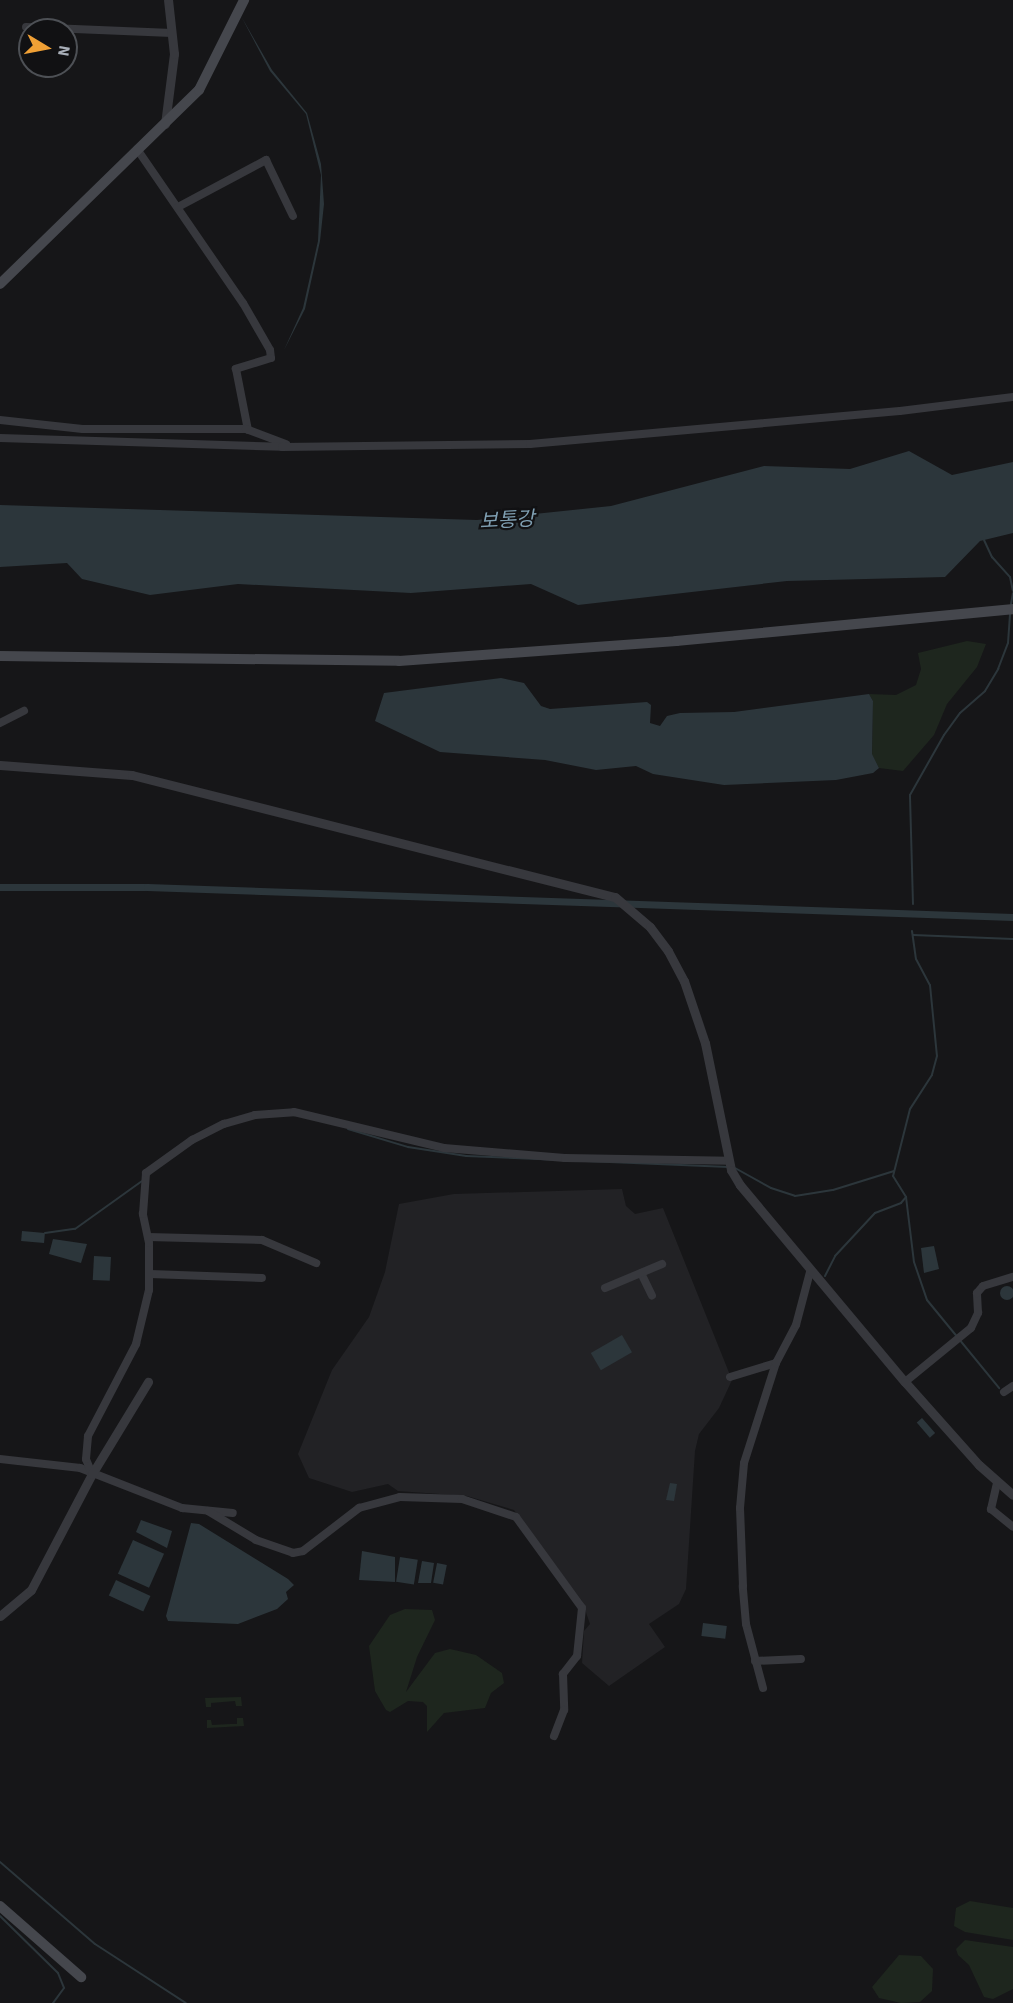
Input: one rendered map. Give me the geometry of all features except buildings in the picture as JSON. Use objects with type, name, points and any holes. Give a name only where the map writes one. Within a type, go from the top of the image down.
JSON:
[{"type":"main road","points":[[0,284],[165,124],[204,83],[244,0]]},
{"type":"main road","points":[[0,656],[409,661],[676,641],[1008,609]]},
{"type":"main road","points":[[0,1906],[81,1977]]},
{"type":"street","points":[[165,124],[174,54],[168,0]]},
{"type":"street","points":[[78,29],[172,33]]},
{"type":"street","points":[[137,149],[178,207],[270,350],[271,358],[236,369],[248,430]]},
{"type":"street","points":[[178,207],[266,160],[293,216]]},
{"type":"street","points":[[0,438],[291,446],[551,442],[900,411],[1013,397]]},
{"type":"street","points":[[0,420],[83,429],[248,430],[291,446]]},
{"type":"street","points":[[0,723],[24,711]]},
{"type":"street","points":[[0,765],[132,775],[602,892],[623,904],[650,927],[668,951],[684,981],[705,1043],[730,1165],[810,1272],[905,1382],[998,1483],[1013,1495]]},
{"type":"street","points":[[92,1474],[86,1459],[88,1436],[136,1344],[150,1274],[148,1237],[143,1214],[146,1173],[192,1140],[224,1124],[271,1112],[302,1113],[430,1146],[565,1158],[730,1165]]},
{"type":"street","points":[[148,1237],[262,1240],[316,1263]]},
{"type":"street","points":[[605,1288],[662,1264]]},
{"type":"street","points":[[762,1688],[742,1586],[740,1508],[747,1453],[776,1363],[796,1325],[810,1272]]},
{"type":"street","points":[[641,1273],[652,1296]]},
{"type":"street","points":[[150,1274],[262,1278]]},
{"type":"street","points":[[905,1382],[971,1328],[978,1313],[977,1293],[983,1286],[1013,1277]]},
{"type":"street","points":[[730,1377],[776,1363]]},
{"type":"street","points":[[0,1616],[31,1590],[92,1474],[148,1382]]},
{"type":"street","points":[[1004,1392],[1013,1386]]},
{"type":"street","points":[[0,1459],[80,1468],[182,1508],[233,1513]]},
{"type":"street","points":[[998,1483],[991,1509],[1013,1527]]},
{"type":"street","points":[[208,1510],[256,1540],[293,1553],[303,1551],[359,1508],[399,1497],[462,1499],[516,1517],[582,1608],[577,1656],[563,1674],[564,1710],[554,1736]]},
{"type":"street","points":[[755,1661],[801,1659]]},
{"type":"shaded area","points":[[967,641],[986,644],[977,667],[947,704],[934,735],[903,771],[879,768],[872,755],[873,701],[869,694],[896,695],[916,685],[921,669],[918,653]]},
{"type":"shaded area","points":[[622,1189],[626,1206],[635,1214],[663,1208],[732,1380],[719,1408],[699,1434],[695,1451],[686,1589],[679,1604],[649,1624],[665,1647],[609,1686],[582,1663],[584,1631],[590,1624],[582,1601],[514,1510],[467,1496],[398,1491],[388,1484],[352,1492],[309,1478],[298,1454],[332,1370],[369,1317],[385,1272],[399,1204],[454,1194]]},
{"type":"shaded area","points":[[405,1609],[432,1610],[435,1620],[417,1657],[406,1692],[435,1653],[450,1649],[476,1655],[502,1673],[504,1683],[491,1693],[485,1708],[444,1713],[427,1732],[427,1706],[423,1702],[408,1701],[390,1712],[386,1710],[375,1691],[369,1646],[390,1615]]},
{"type":"shaded area","points":[[241,1697],[242,1706],[236,1706],[235,1701],[211,1703],[211,1707],[206,1707],[205,1698]]},
{"type":"shaded area","points":[[237,1718],[243,1718],[244,1726],[207,1728],[207,1720],[211,1720],[212,1725],[237,1724]]},
{"type":"shaded area","points":[[970,1901],[1013,1908],[1013,1940],[965,1932],[954,1926],[956,1908]]},
{"type":"shaded area","points":[[965,1940],[1013,1947],[1013,1989],[993,1999],[984,1997],[969,1965],[958,1955],[956,1949]]},
{"type":"shaded area","points":[[899,1955],[921,1956],[933,1969],[932,1991],[920,2002],[901,2003],[879,1998],[872,1987]]},
{"type":"water","points":[[241,16],[272,70],[307,113],[321,164],[324,204],[320,241],[305,309],[284,350],[303,308],[318,241],[321,175],[306,114],[270,71]]},
{"type":"water","name":"보통강","points":[[909,451],[952,475],[1013,462],[1013,533],[980,541],[945,577],[787,581],[578,605],[531,584],[411,593],[238,584],[150,595],[82,579],[67,563],[0,567],[0,505],[477,520],[611,506],[764,466],[850,469]]},
{"type":"water","points":[[501,678],[524,683],[541,706],[550,709],[647,702],[651,705],[650,723],[660,726],[667,716],[680,713],[734,712],[869,694],[873,701],[872,754],[879,768],[873,773],[836,780],[724,785],[653,774],[636,766],[596,770],[545,760],[440,752],[375,721],[384,693]]},
{"type":"water","points":[[22,1231],[45,1233],[44,1243],[21,1241]]},
{"type":"water","points":[[53,1239],[87,1244],[81,1263],[49,1254]]},
{"type":"water","points":[[934,1246],[939,1269],[924,1273],[921,1248]]},
{"type":"water","points":[[94,1256],[111,1257],[110,1281],[93,1280]]},
{"type":"water","points":[[1004,1286],[1010,1286],[1014,1293],[1010,1300],[1004,1300],[1000,1296],[1000,1290]]},
{"type":"water","points":[[622,1335],[632,1352],[601,1370],[591,1353]]},
{"type":"water","points":[[922,1418],[935,1433],[930,1438],[917,1423]]},
{"type":"water","points":[[670,1483],[677,1484],[674,1501],[666,1500]]},
{"type":"water","points":[[141,1520],[172,1531],[167,1548],[136,1532]]},
{"type":"water","points":[[191,1523],[199,1524],[288,1579],[294,1585],[286,1592],[288,1599],[277,1609],[238,1624],[168,1621],[166,1616]]},
{"type":"water","points":[[133,1540],[164,1554],[149,1588],[118,1574]]},
{"type":"water","points":[[362,1551],[395,1557],[395,1582],[359,1580]]},
{"type":"water","points":[[400,1557],[418,1560],[414,1585],[396,1582]]},
{"type":"water","points":[[422,1561],[434,1563],[431,1583],[418,1583]]},
{"type":"water","points":[[437,1563],[447,1565],[443,1585],[433,1583]]},
{"type":"water","points":[[116,1580],[150,1596],[143,1611],[109,1595]]},
{"type":"water","points":[[703,1623],[727,1626],[725,1639],[701,1636]]},
{"type":"waterway","points":[[984,540],[992,557],[1010,577],[1013,591]]},
{"type":"waterway","points":[[1011,604],[1013,593]]},
{"type":"waterway","points":[[913,904],[910,795],[944,735],[960,713],[985,691],[998,669],[1008,643],[1010,613]]},
{"type":"waterway","points":[[0,887],[147,887],[1013,917]]},
{"type":"waterway","points":[[912,931],[916,959],[930,985],[937,1056],[932,1075],[910,1109],[893,1176],[906,1197],[914,1262],[927,1300],[999,1388]]},
{"type":"waterway","points":[[913,935],[1013,939]]},
{"type":"waterway","points":[[348,1129],[408,1147],[466,1156],[729,1167]]},
{"type":"waterway","points":[[735,1168],[771,1188],[795,1196],[833,1190],[894,1171]]},
{"type":"waterway","points":[[45,1233],[75,1229],[142,1181]]},
{"type":"waterway","points":[[825,1276],[835,1256],[875,1213],[901,1203],[906,1197]]},
{"type":"waterway","points":[[0,1862],[95,1944],[186,2003]]},
{"type":"waterway","points":[[0,1916],[58,1973],[64,1988],[53,2003]]}]
